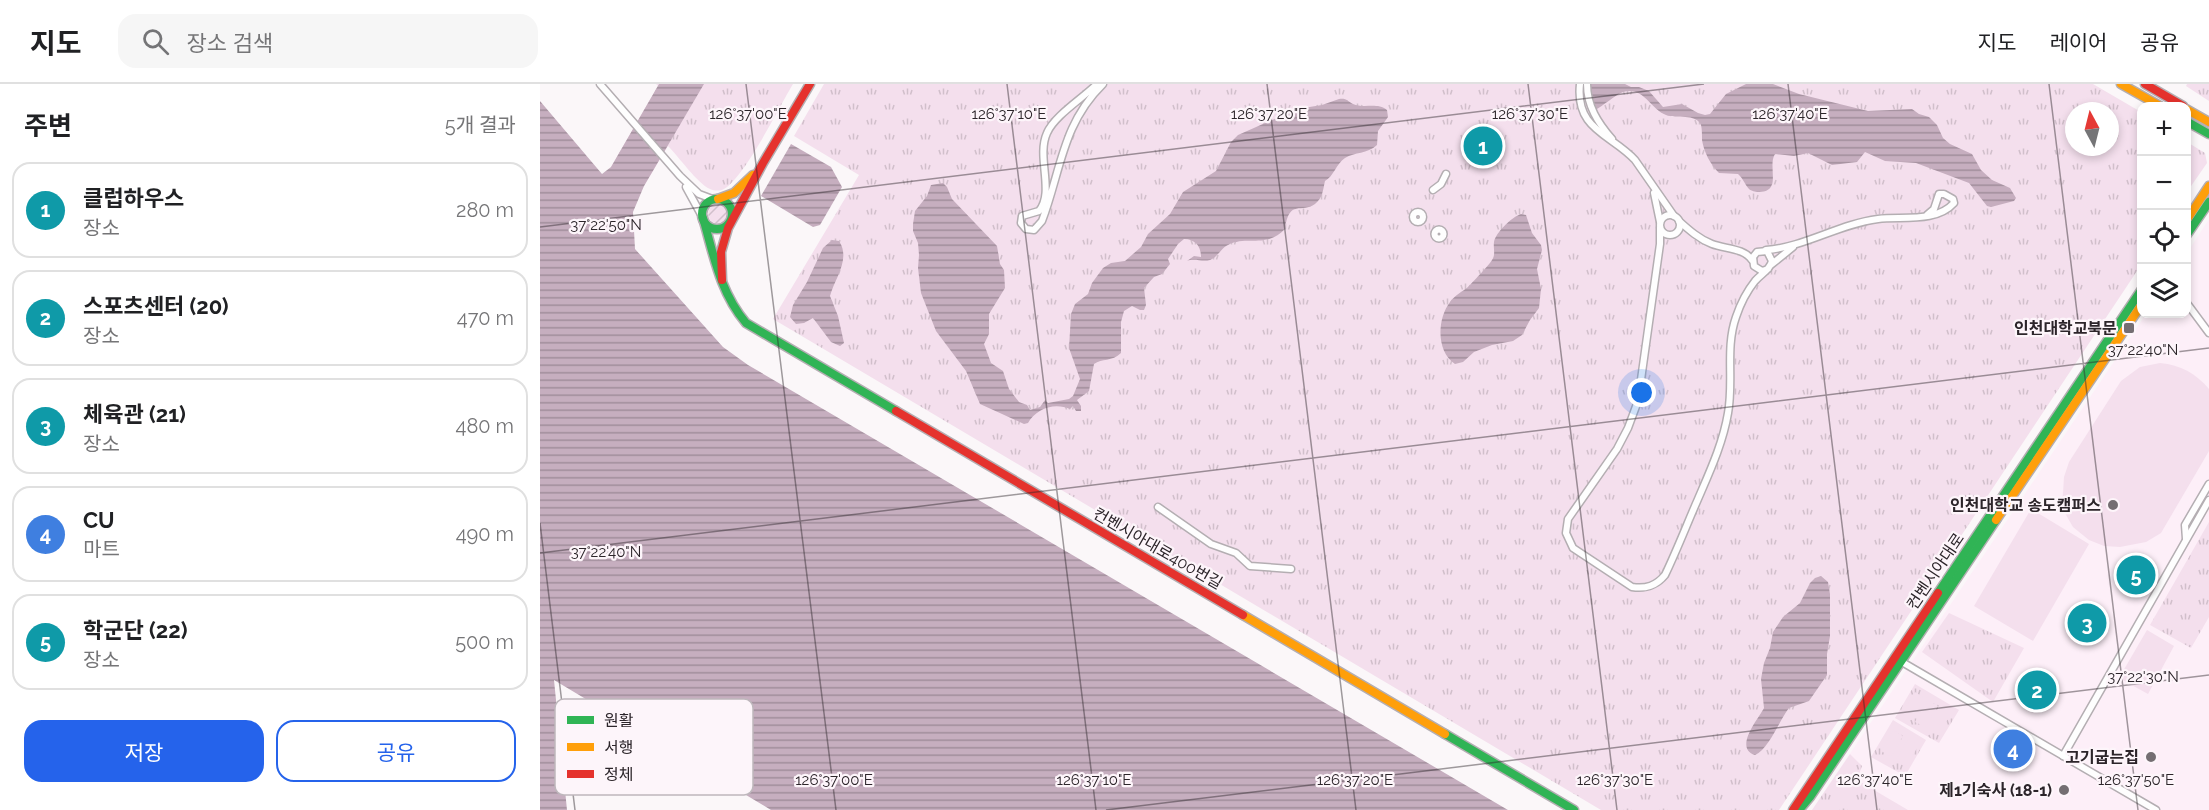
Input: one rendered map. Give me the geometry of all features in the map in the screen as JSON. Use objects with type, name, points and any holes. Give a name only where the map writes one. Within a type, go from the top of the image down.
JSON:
[{"type":"main road","points":[[724,289],[722,252],[732,219],[810,84]]},
{"type":"main road","points":[[2121,84],[2153,102]]},
{"type":"main road","points":[[2145,84],[2176,102]]},
{"type":"main road","points":[[2191,111],[2209,122]]},
{"type":"main road","points":[[2191,124],[2209,134]]},
{"type":"main road","points":[[724,289],[715,271],[703,218],[705,206],[734,194],[763,163]]},
{"type":"main road","points":[[2191,215],[2209,186]]},
{"type":"main road","points":[[703,218],[708,226],[716,230],[726,227],[732,219],[730,207],[726,202],[716,200]]},
{"type":"main road","points":[[2191,230],[2209,202]]},
{"type":"main road","name":"컨벤시아대로400번길","points":[[724,289],[731,306],[746,323],[1574,810]]},
{"type":"main road","name":"컨벤시아대로","points":[[1793,810],[2137,296]]},
{"type":"main road","name":"컨벤시아대로","points":[[1799,810],[1902,662],[2137,311]]},
{"type":"street","points":[[600,84],[680,176],[699,194],[716,200]]},
{"type":"street","points":[[1097,84],[1057,118],[1050,127],[1043,147],[1044,200],[1039,211],[1023,216],[1021,223],[1026,229],[1034,230],[1042,221],[1070,131],[1083,106],[1102,84]]},
{"type":"street","points":[[1619,146],[1596,131],[1585,115],[1579,87],[1587,87],[1594,114],[1604,130],[1635,160],[1652,187],[1677,219],[1711,244],[1749,256],[1757,279]]},
{"type":"street","points":[[1585,115],[1594,114]]},
{"type":"street","points":[[1434,190],[1441,184],[1446,174]]},
{"type":"street","points":[[680,176],[703,218]]},
{"type":"street","points":[[1652,187],[1660,225],[1660,244],[1642,380],[1633,415],[1617,449],[1571,514],[1566,528],[1567,539],[1573,548],[1632,587],[1648,588],[1655,585],[1665,575],[1725,429],[1729,404],[1732,329],[1740,308],[1757,279],[1794,246]]},
{"type":"street","points":[[1738,251],[1761,251],[1794,246],[1830,231],[1862,222],[1927,215],[1935,214],[1947,209],[1954,203],[1953,199],[1939,194],[1934,209],[1927,215]]},
{"type":"street","points":[[1660,225],[1664,217],[1677,219]]},
{"type":"street","points":[[1677,219],[1678,231]]},
{"type":"street","points":[[1660,225],[1664,233],[1670,236]]},
{"type":"street","points":[[1660,244],[1678,231],[1689,230]]},
{"type":"street","points":[[1752,260],[1754,254],[1761,251]]},
{"type":"street","points":[[1761,251],[1772,257],[1770,267]]},
{"type":"street","points":[[1755,268],[1762,271],[1770,267]]},
{"type":"street","points":[[2191,308],[2209,333]]},
{"type":"street","points":[[2186,539],[2185,525],[2209,484]]},
{"type":"street","points":[[2063,756],[2209,500]]},
{"type":"street","points":[[1158,507],[1211,544],[1236,553],[1250,566],[1291,569]]},
{"type":"street","points":[[1902,662],[2156,810]]},
{"type":"shaded area","points":[[659,84],[704,84],[644,186],[633,212],[635,249],[723,347],[748,365],[1508,810],[771,810],[746,795],[753,795],[753,699],[586,699],[554,680],[555,795],[566,795],[567,810],[540,810],[540,101],[602,174],[611,167]]},
{"type":"shaded area","points":[[1589,84],[1625,84],[1639,87],[1649,91],[1663,107],[1682,104],[1705,115],[1710,114],[1726,94],[1746,84],[1773,84],[1799,94],[1868,111],[1912,109],[1929,117],[1937,125],[1943,138],[1950,144],[1972,154],[1981,170],[1992,180],[2010,188],[2016,198],[2014,201],[1987,206],[1969,183],[1916,163],[1885,161],[1865,152],[1857,162],[1832,165],[1808,153],[1794,156],[1775,154],[1770,188],[1766,191],[1754,191],[1749,189],[1738,174],[1719,173],[1710,162],[1704,149],[1701,125],[1695,119],[1666,115],[1642,95],[1630,91],[1620,93],[1595,110],[1589,93]]},
{"type":"shaded area","points":[[1345,99],[1357,105],[1379,106],[1387,110],[1388,117],[1378,131],[1377,145],[1345,158],[1325,181],[1318,202],[1310,207],[1293,210],[1287,219],[1285,229],[1271,239],[1235,242],[1210,260],[1187,261],[1194,256],[1201,257],[1199,246],[1188,239],[1178,244],[1168,259],[1170,264],[1162,274],[1154,277],[1144,288],[1146,305],[1144,310],[1132,306],[1124,311],[1121,322],[1121,353],[1114,358],[1094,364],[1089,391],[1077,400],[1081,411],[1076,411],[1073,406],[1070,409],[1058,406],[1046,408],[1024,424],[980,404],[966,371],[936,331],[921,293],[918,243],[913,224],[915,211],[927,196],[931,185],[943,183],[952,199],[997,246],[1000,264],[1004,270],[1005,288],[989,314],[989,334],[984,344],[991,363],[1003,371],[1009,389],[1019,402],[1027,405],[1030,410],[1040,407],[1045,400],[1048,403],[1069,399],[1073,396],[1080,379],[1069,348],[1071,314],[1075,304],[1088,294],[1092,283],[1103,268],[1111,263],[1125,261],[1141,247],[1148,234],[1170,214],[1183,192],[1216,171],[1231,142],[1238,135],[1297,109],[1322,105]]},
{"type":"shaded area","points":[[791,144],[831,167],[842,187],[820,225],[813,227],[761,196]]},
{"type":"shaded area","points":[[1521,214],[1526,215],[1532,233],[1542,250],[1537,269],[1541,289],[1539,308],[1522,335],[1513,341],[1492,345],[1474,352],[1463,362],[1455,364],[1444,352],[1440,335],[1446,309],[1456,295],[1468,287],[1491,262],[1494,256],[1494,242],[1498,234],[1509,222]]},
{"type":"shaded area","name":"인천대학교 송도캠퍼스","points":[[2209,219],[2209,810],[1812,810],[2143,318],[2191,318],[2191,247]]},
{"type":"shaded area","points":[[832,240],[839,241],[843,255],[841,269],[830,296],[838,316],[844,343],[840,346],[831,342],[813,318],[796,324],[790,317],[793,305],[823,248]]},
{"type":"shaded area","points":[[1821,576],[1828,582],[1830,594],[1827,675],[1809,701],[1789,708],[1765,747],[1755,755],[1746,746],[1749,733],[1764,708],[1761,679],[1773,632],[1783,617],[1800,603],[1810,583]]},
{"type":"green space","points":[[656,84],[793,84],[742,171],[724,189],[717,190],[705,186],[668,146],[644,186],[611,167],[658,86]]},
{"type":"green space","points":[[824,84],[2093,84],[2137,110],[2137,271],[1779,810],[1601,810],[773,319],[859,175],[794,136]]},
{"type":"green space","points":[[2187,84],[2209,84],[2209,101],[2186,86]]},
{"type":"green space","points":[[2191,144],[2205,153],[2207,163],[2191,186]]},
{"type":"green space","points":[[718,204],[725,207],[728,214],[725,221],[718,224],[711,221],[708,214],[711,207]]},
{"type":"green space","points":[[2160,363],[2187,371],[2209,389],[2209,451],[2161,533],[2146,542],[2120,547],[2104,546],[2089,540],[2073,527],[2062,508],[2064,477],[2069,462],[2121,381],[2140,367]]},
{"type":"green space","points":[[2031,509],[2089,544],[2033,641],[1974,606]]},
{"type":"green space","points":[[2209,522],[2209,617],[2191,648],[2150,625]]},
{"type":"green space","points":[[1949,613],[2024,648],[1993,702],[1922,652]]},
{"type":"green space","points":[[2147,630],[2174,646],[2148,694],[2119,678]]},
{"type":"green space","points":[[1915,684],[1959,710],[1939,743],[1895,718]]},
{"type":"green space","points":[[1915,692],[1924,698],[1912,720],[1902,714]]},
{"type":"green space","points":[[1928,700],[1938,706],[1925,727],[1915,722]]},
{"type":"green space","points":[[1941,708],[1951,713],[1939,735],[1929,730]]},
{"type":"green space","points":[[1893,720],[1926,740],[1905,776],[1871,757]]},
{"type":"green space","points":[[1893,730],[1903,736],[1891,757],[1881,751]]},
{"type":"green space","points":[[1908,739],[1919,745],[1906,766],[1896,760]]},
{"type":"green space","points":[[1850,754],[1862,766],[1857,780],[1908,810],[1812,810]]},
{"type":"traffic: fast","points":[[2191,124],[2209,134]]},
{"type":"traffic: fast","points":[[717,199],[728,203],[732,214],[728,225],[717,229],[706,225],[702,214],[706,203],[717,199]]},
{"type":"traffic: fast","points":[[2191,229],[2209,202]]},
{"type":"traffic: fast","points":[[703,218],[724,286],[746,323],[896,411]]},
{"type":"traffic: fast","points":[[1938,593],[2137,296]]},
{"type":"traffic: fast","points":[[1799,810],[1996,520]]},
{"type":"traffic: fast","points":[[1445,734],[1574,810]]},
{"type":"traffic: slow","points":[[2121,84],[2153,102]]},
{"type":"traffic: slow","points":[[2191,112],[2209,122]]},
{"type":"traffic: slow","points":[[718,199],[734,193],[753,175]]},
{"type":"traffic: slow","points":[[2191,213],[2209,186]]},
{"type":"traffic: slow","points":[[1996,520],[2137,311]]},
{"type":"traffic: slow","points":[[1243,615],[1445,734]]},
{"type":"traffic: jam","points":[[722,280],[721,252],[728,228],[810,84]]},
{"type":"traffic: jam","points":[[2145,84],[2176,102]]},
{"type":"traffic: jam","points":[[896,411],[1243,615]]},
{"type":"traffic: jam","points":[[1793,810],[1938,593]]},
{"type":"place","name":"클럽하우스","points":[[1483,146]]},
{"type":"place","name":"인천대학교북문","points":[[2129,328]]},
{"type":"place","name":"인천대학교 송도캠퍼스","points":[[2113,505]]},
{"type":"place","name":"학군단 (22)","points":[[2136,575]]},
{"type":"place","name":"체육관 (21)","points":[[2087,623]]},
{"type":"place","name":"스포츠센터 (20)","points":[[2037,690]]},
{"type":"place","name":"CU","points":[[2013,749]]},
{"type":"place","name":"고기굽는집","points":[[2151,757]]},
{"type":"place","name":"제1기숙사 (18-1)","points":[[2064,790]]}]
